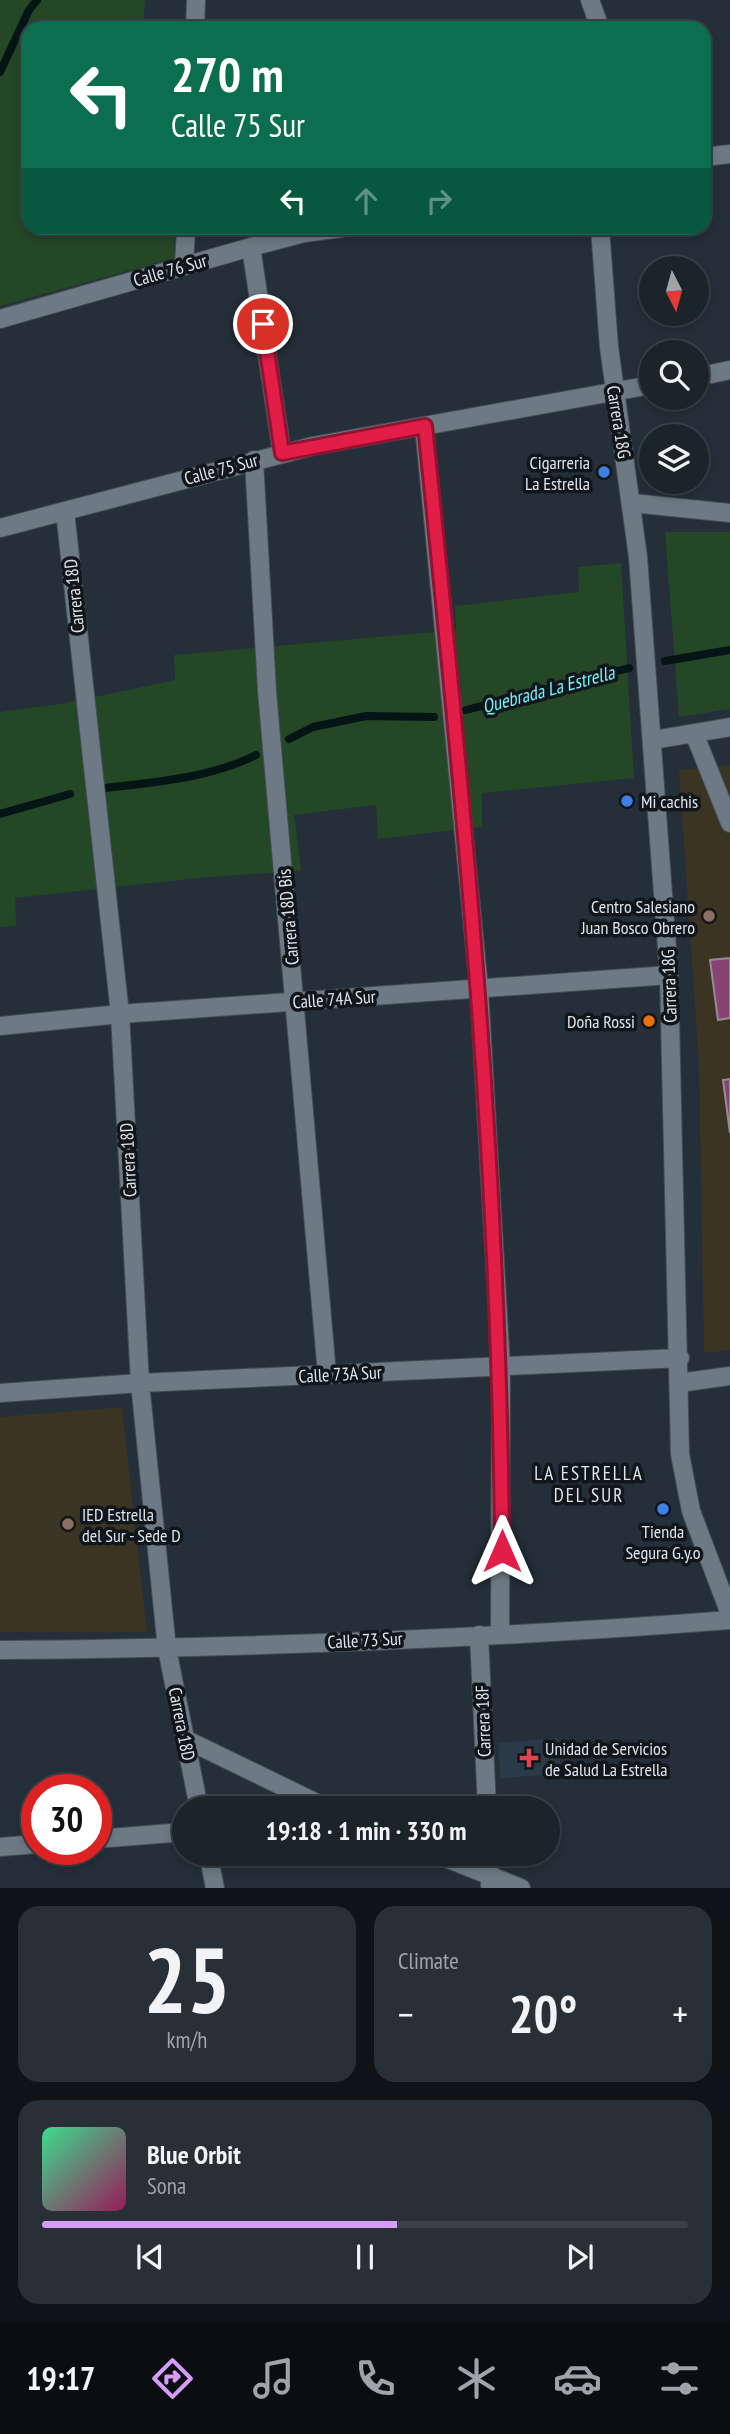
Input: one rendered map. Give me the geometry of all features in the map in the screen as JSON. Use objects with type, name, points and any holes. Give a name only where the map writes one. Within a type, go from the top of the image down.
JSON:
[{"type":"street","points":[[195,21],[196,0]]},
{"type":"street","points":[[590,0],[598,21]]},
{"type":"street","points":[[711,156],[730,154]]},
{"type":"street","points":[[184,266],[186,235]]},
{"type":"street","name":"Calle 76 Sur","points":[[0,318],[296,235]]},
{"type":"street","name":"Carrera 18G","points":[[601,235],[615,392],[632,503],[653,740],[669,975],[680,1358],[680,1454],[688,1499],[730,1614]]},
{"type":"street","points":[[251,247],[282,453]]},
{"type":"street","points":[[709,374],[730,370]]},
{"type":"street","name":"Calle 75 Sur","points":[[0,527],[282,453],[639,387]]},
{"type":"street","points":[[425,426],[479,989],[501,1367],[500,1633]]},
{"type":"street","name":"Carrera 18D Bis","points":[[254,460],[268,691],[327,1374]]},
{"type":"street","points":[[632,503],[730,513]]},
{"type":"street","name":"Carrera 18D","points":[[65,511],[120,1014],[140,1383],[167,1649],[197,1796]]},
{"type":"street","points":[[653,740],[730,727]]},
{"type":"street","points":[[694,733],[730,823]]},
{"type":"street","name":"Calle 74A Sur","points":[[0,1026],[120,1014],[669,975]]},
{"type":"street","name":"Calle 73A Sur","points":[[0,1393],[140,1383],[680,1358]]},
{"type":"street","points":[[679,1382],[730,1376]]},
{"type":"street","name":"Calle 73 Sur","points":[[0,1650],[167,1649],[730,1620]]},
{"type":"street","name":"Carrera 18F","points":[[479,1635],[486,1796]]},
{"type":"street","points":[[185,1739],[302,1796]]},
{"type":"street","points":[[112,1838],[172,1833]]},
{"type":"street","points":[[0,1847],[21,1845]]},
{"type":"street","points":[[211,1866],[215,1888]]},
{"type":"street","points":[[459,1866],[490,1882],[521,1888]]},
{"type":"shaded area","name":"Centro Salesiano Juan Bosco Obrero","points":[[730,765],[730,1350],[704,1353],[699,1063],[679,770]]},
{"type":"shaded area","name":"IED Estrella del Sur - Sede D","points":[[122,1407],[147,1632],[0,1632],[0,1417]]},
{"type":"shaded area","name":"Unidad de Servicios de Salud La Estrella","points":[[558,1738],[561,1774],[500,1778],[498,1743]]},
{"type":"green space","points":[[0,0],[145,0],[144,21],[21,21],[21,235],[174,235],[175,258],[0,306]]},
{"type":"green space","points":[[665,532],[730,532],[730,709],[679,717]]},
{"type":"green space","points":[[621,563],[634,778],[482,793],[482,827],[378,839],[376,805],[294,815],[301,871],[207,877],[15,898],[16,926],[0,927],[0,712],[61,704],[175,680],[174,655],[456,630],[455,606],[579,592],[578,567]]},
{"type":"building","points":[[730,958],[730,1018],[718,1020],[710,960]]},
{"type":"building","points":[[730,1079],[730,1133],[723,1080]]},
{"type":"waterway","points":[[24,21],[37,0]]},
{"type":"waterway","points":[[0,72],[21,27]]},
{"type":"waterway","name":"Quebrada La Estrella","points":[[665,661],[730,650]]},
{"type":"waterway","name":"Quebrada La Estrella","points":[[466,710],[629,668]]},
{"type":"waterway","name":"Quebrada La Estrella","points":[[289,739],[313,727],[366,716],[434,717]]},
{"type":"waterway","name":"Quebrada La Estrella","points":[[106,788],[202,774],[256,755]]},
{"type":"waterway","name":"Quebrada La Estrella","points":[[0,814],[70,794]]},
{"type":"place","name":"Cigarreria La Estrella","points":[[604,472]]},
{"type":"place","name":"Mi cachis","points":[[627,801]]},
{"type":"place","name":"Centro Salesiano Juan Bosco Obrero","points":[[709,916]]},
{"type":"place","name":"Doña Rossi","points":[[649,1021]]},
{"type":"place","name":"Tienda Segura G.y.o","points":[[663,1509]]},
{"type":"place","name":"IED Estrella del Sur - Sede D","points":[[68,1524]]},
{"type":"place","name":"Unidad de Servicios de Salud La Estrella","points":[[529,1758]]},
{"type":"district","name":"LA ESTRELLA DEL SUR","points":[[589,1484]]},
{"type":"route","points":[[263,324],[282,453],[425,426],[479,989],[501,1367],[502,1551]]}]
